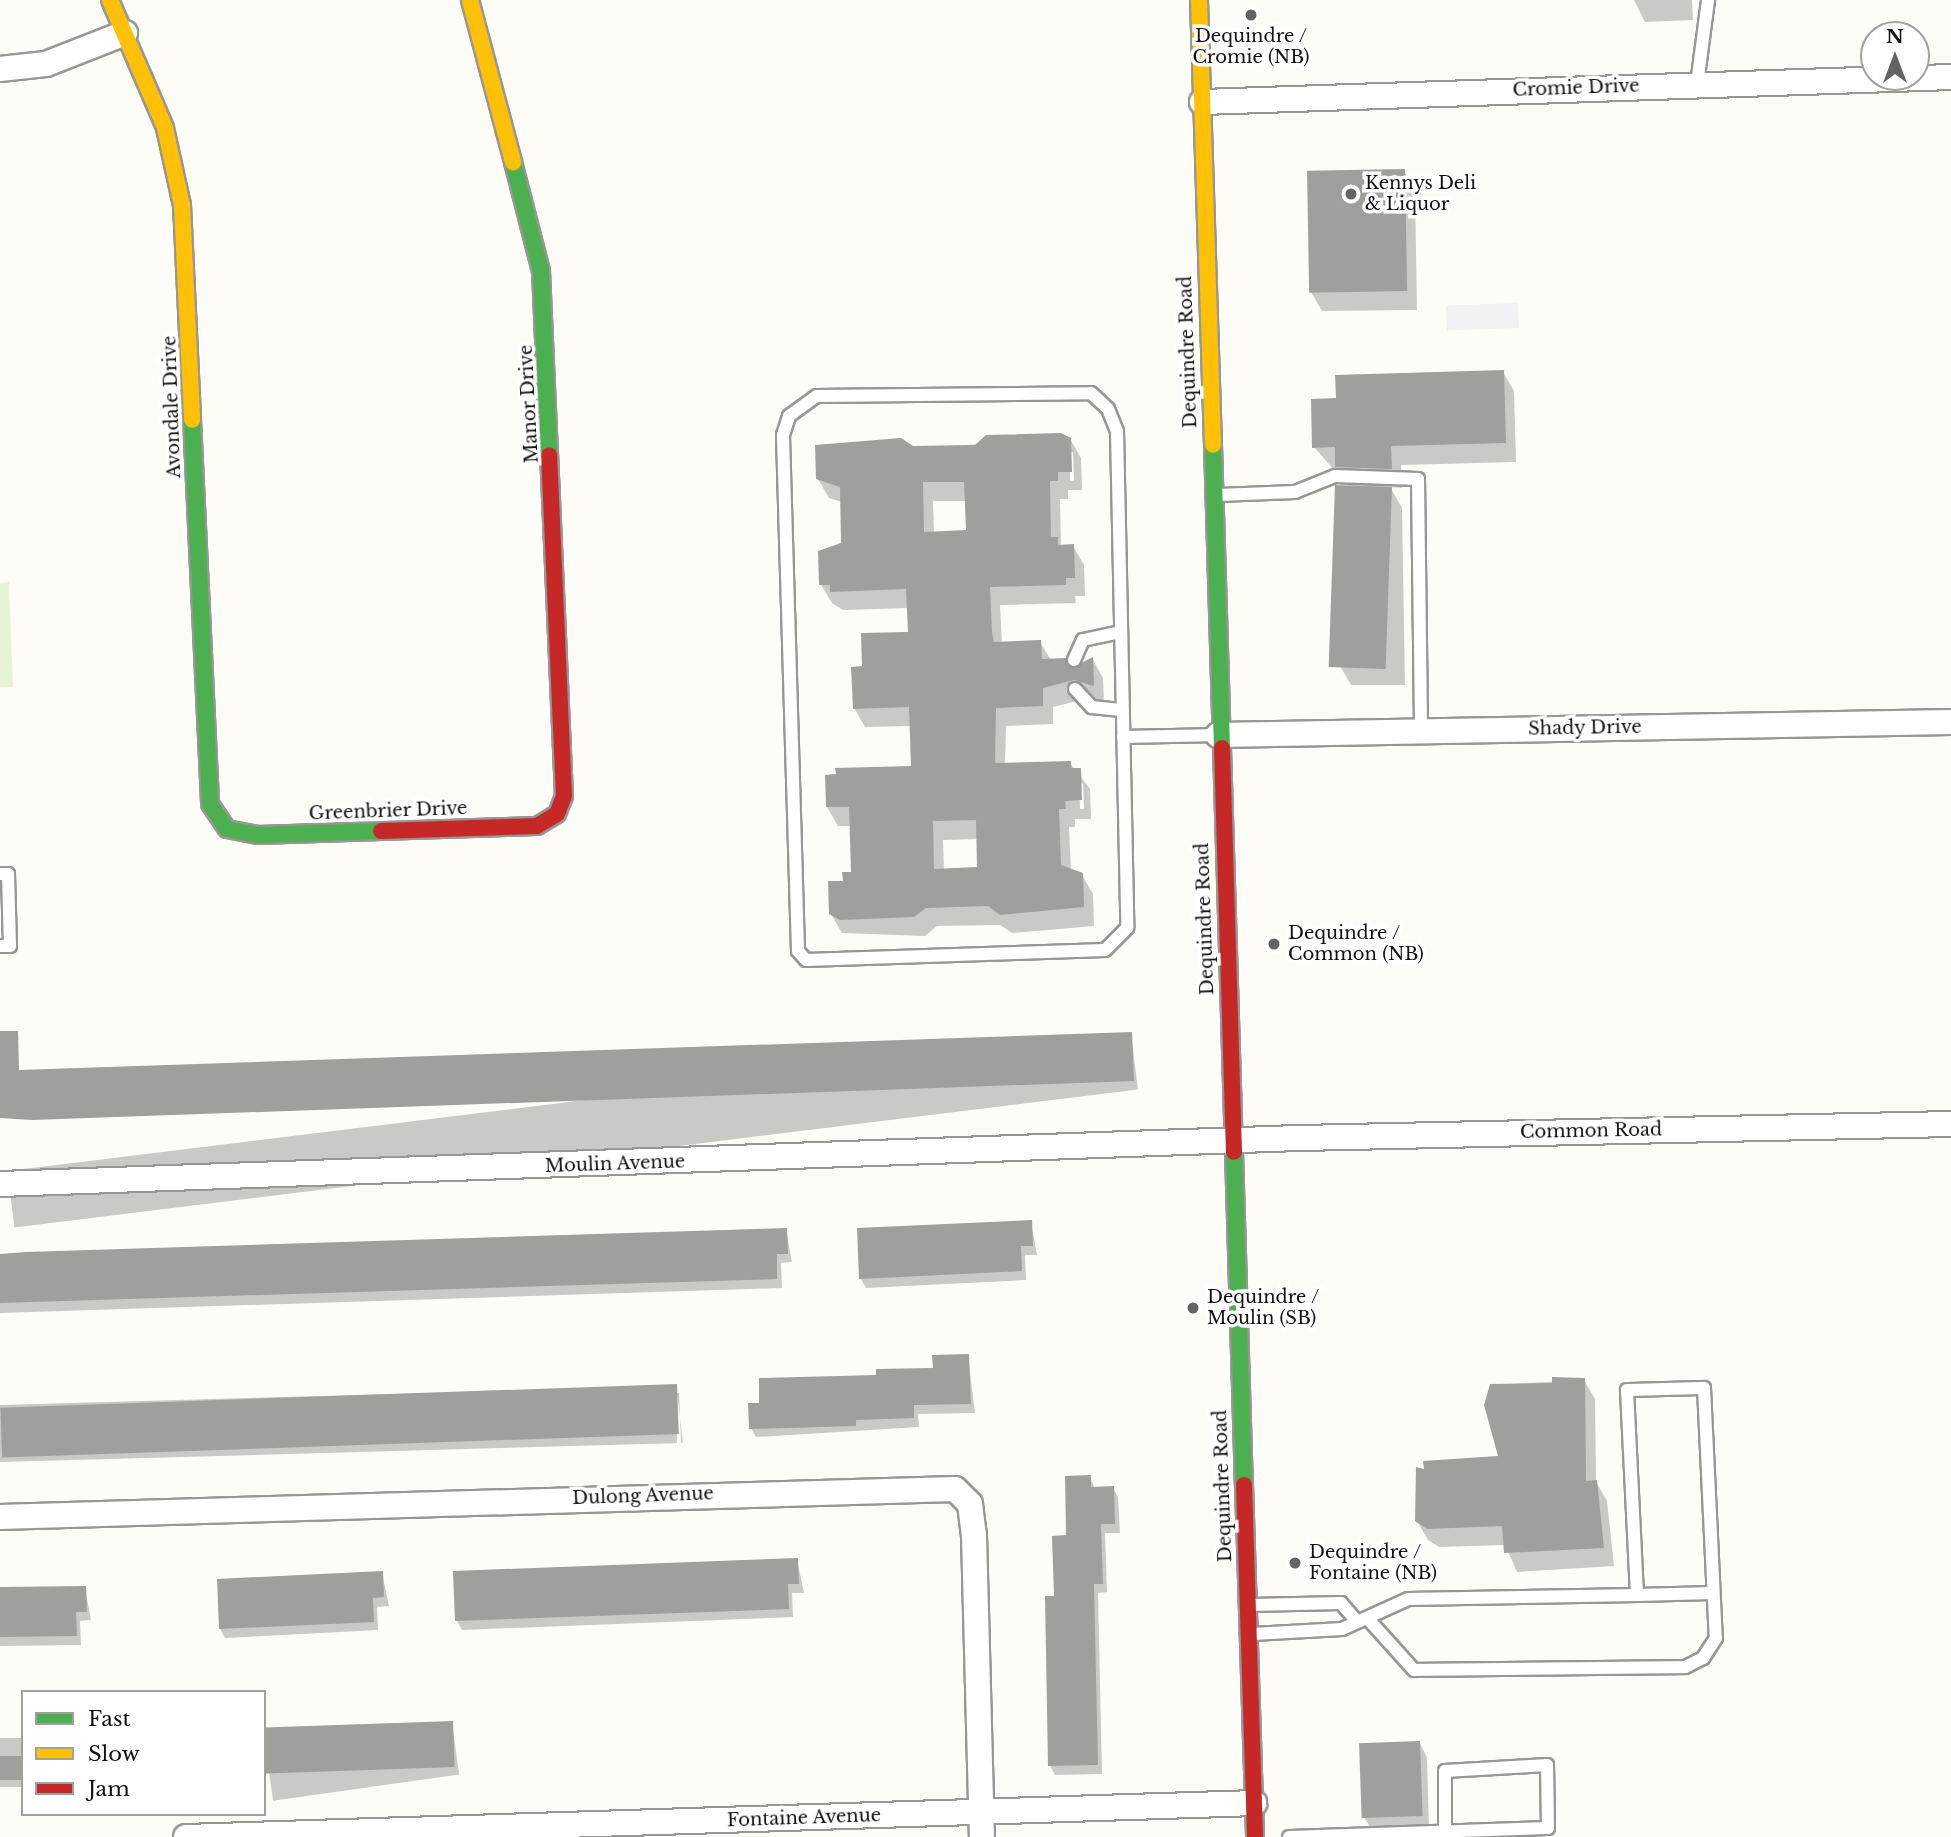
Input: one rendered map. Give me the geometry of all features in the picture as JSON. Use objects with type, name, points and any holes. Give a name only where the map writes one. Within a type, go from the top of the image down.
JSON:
[{"type":"street","name":"Avondale Drive","points":[[110,0],[165,128],[182,205],[209,789],[220,824]]},
{"type":"street","name":"Manor Drive","points":[[470,0],[527,205],[544,301],[567,777],[557,814]]},
{"type":"street","name":"Dequindre Road","points":[[1199,0],[1218,735],[1255,1837]]},
{"type":"street","points":[[0,69],[46,64],[125,33]]},
{"type":"street","name":"Cromie Drive","points":[[1202,102],[1951,77]]},
{"type":"street","name":"Shady Drive","points":[[1218,735],[1951,722]]},
{"type":"street","name":"Greenbrier Drive","points":[[220,824],[241,833],[272,834],[537,826],[557,814]]},
{"type":"street","name":"Common Road","points":[[1231,1144],[1951,1124]]},
{"type":"street","name":"Moulin Avenue","points":[[0,1184],[1231,1144]]},
{"type":"street","name":"Dulong Avenue","points":[[0,1517],[955,1489],[970,1504],[974,1525],[982,1837]]},
{"type":"street","name":"Fontaine Avenue","points":[[186,1837],[1254,1803]]},
{"type":"lane","points":[[1697,84],[1708,0]]},
{"type":"lane","points":[[1091,393],[1108,409],[1117,431],[1121,632],[1127,928],[1105,950],[806,960],[798,951],[797,923],[783,435],[789,416],[817,396],[1091,393]]},
{"type":"lane","points":[[1212,495],[1295,492],[1335,476],[1418,479],[1421,730]]},
{"type":"lane","points":[[1074,660],[1083,640],[1121,632]]},
{"type":"lane","points":[[1075,689],[1092,707],[1122,710]]},
{"type":"lane","points":[[1123,737],[1218,735]]},
{"type":"lane","points":[[0,874],[8,874],[10,946],[0,946]]},
{"type":"lane","points":[[1368,1619],[1414,1670],[1685,1667],[1703,1658],[1716,1638],[1704,1388],[1627,1390],[1637,1595]]},
{"type":"lane","points":[[1249,1635],[1342,1629],[1355,1619],[1368,1619],[1408,1599],[1713,1593]]},
{"type":"lane","points":[[1247,1605],[1341,1603],[1355,1619]]},
{"type":"lane","points":[[1289,1837],[1548,1828],[1548,1765],[1445,1771],[1445,1831]]},
{"type":"shaded area","points":[[1518,303],[1519,328],[1447,330],[1446,306]]},
{"type":"green space","points":[[9,582],[13,687],[0,687],[0,583]]},
{"type":"building","points":[[1405,169],[1407,291],[1309,293],[1307,171]]},
{"type":"building","points":[[1504,370],[1506,443],[1391,446],[1392,469],[1335,467],[1335,447],[1312,448],[1311,399],[1336,398],[1335,375]]},
{"type":"building","points":[[1061,433],[1071,438],[1072,472],[1058,472],[1058,481],[1050,481],[1051,537],[1058,537],[1058,545],[1074,544],[1075,578],[1066,578],[1066,585],[990,587],[994,642],[1041,640],[1042,659],[1066,658],[1071,668],[1093,657],[1094,686],[1074,680],[1043,688],[1043,706],[996,708],[995,763],[1071,761],[1071,768],[1081,768],[1082,800],[1065,801],[1066,809],[1059,809],[1061,865],[1083,873],[1084,907],[1000,915],[988,906],[926,908],[914,917],[840,920],[829,914],[828,881],[843,881],[842,872],[851,872],[849,807],[826,807],[825,775],[836,774],[835,768],[911,766],[909,707],[853,709],[851,667],[862,666],[861,633],[908,632],[906,589],[830,592],[830,585],[819,585],[818,551],[841,543],[840,487],[816,479],[815,445],[901,438],[913,446],[975,445],[986,435]],"holes":[[[923,482],[964,482],[966,530],[924,532]],[[976,820],[977,867],[934,869],[933,821]]]},
{"type":"building","points":[[1335,485],[1392,487],[1386,669],[1329,667]]},
{"type":"building","points":[[0,1031],[18,1031],[19,1070],[1132,1032],[1134,1081],[32,1120],[0,1118]]},
{"type":"building","points":[[1032,1220],[1033,1246],[1021,1246],[1022,1271],[859,1279],[857,1228]]},
{"type":"building","points":[[787,1228],[788,1254],[777,1254],[777,1279],[0,1303],[0,1254]]},
{"type":"building","points":[[969,1354],[971,1404],[914,1405],[914,1418],[856,1420],[856,1426],[749,1429],[748,1403],[759,1403],[759,1378],[876,1375],[876,1369],[933,1368],[932,1355]]},
{"type":"building","points":[[1552,1377],[1585,1378],[1586,1481],[1597,1480],[1604,1548],[1504,1553],[1502,1526],[1427,1529],[1415,1521],[1416,1467],[1424,1469],[1423,1461],[1498,1456],[1484,1405],[1490,1384],[1552,1383]]},
{"type":"building","points":[[677,1384],[679,1434],[2,1458],[0,1408]]},
{"type":"building","points":[[1091,1475],[1091,1487],[1114,1486],[1115,1524],[1101,1524],[1103,1584],[1094,1584],[1098,1765],[1048,1766],[1045,1596],[1054,1596],[1052,1536],[1066,1535],[1065,1476]]},
{"type":"building","points":[[798,1558],[799,1584],[788,1584],[789,1609],[455,1621],[453,1571]]},
{"type":"building","points":[[383,1571],[384,1597],[373,1598],[374,1622],[219,1629],[217,1579]]},
{"type":"building","points":[[86,1586],[87,1612],[76,1612],[77,1636],[0,1637],[0,1587]]},
{"type":"building","points":[[453,1721],[455,1767],[266,1774],[266,1728]]},
{"type":"building","points":[[1420,1741],[1423,1816],[1362,1818],[1359,1743]]},
{"type":"building","points":[[0,1756],[21,1756],[21,1780],[0,1780]]},
{"type":"traffic: fast","points":[[513,162],[541,271],[549,455]]},
{"type":"traffic: fast","points":[[192,420],[210,804],[227,829],[258,835],[381,831]]},
{"type":"traffic: fast","points":[[1213,445],[1222,748]]},
{"type":"traffic: fast","points":[[1234,1152],[1244,1485]]},
{"type":"traffic: slow","points":[[110,0],[165,128],[182,205],[192,420]]},
{"type":"traffic: slow","points":[[470,0],[513,162]]},
{"type":"traffic: slow","points":[[1199,0],[1213,445]]},
{"type":"traffic: jam","points":[[381,831],[537,826],[557,814],[564,796],[549,455]]},
{"type":"traffic: jam","points":[[1222,748],[1234,1152]]},
{"type":"traffic: jam","points":[[1244,1485],[1255,1837]]},
{"type":"place","name":"Dequindre / Cromie (NB)","points":[[1251,15]]},
{"type":"place","name":"Kennys Deli & Liquor","points":[[1351,194]]},
{"type":"place","name":"Dequindre / Common (NB)","points":[[1274,944]]},
{"type":"place","name":"Dequindre / Moulin (SB)","points":[[1193,1308]]},
{"type":"place","name":"Dequindre / Fontaine (NB)","points":[[1295,1563]]}]
